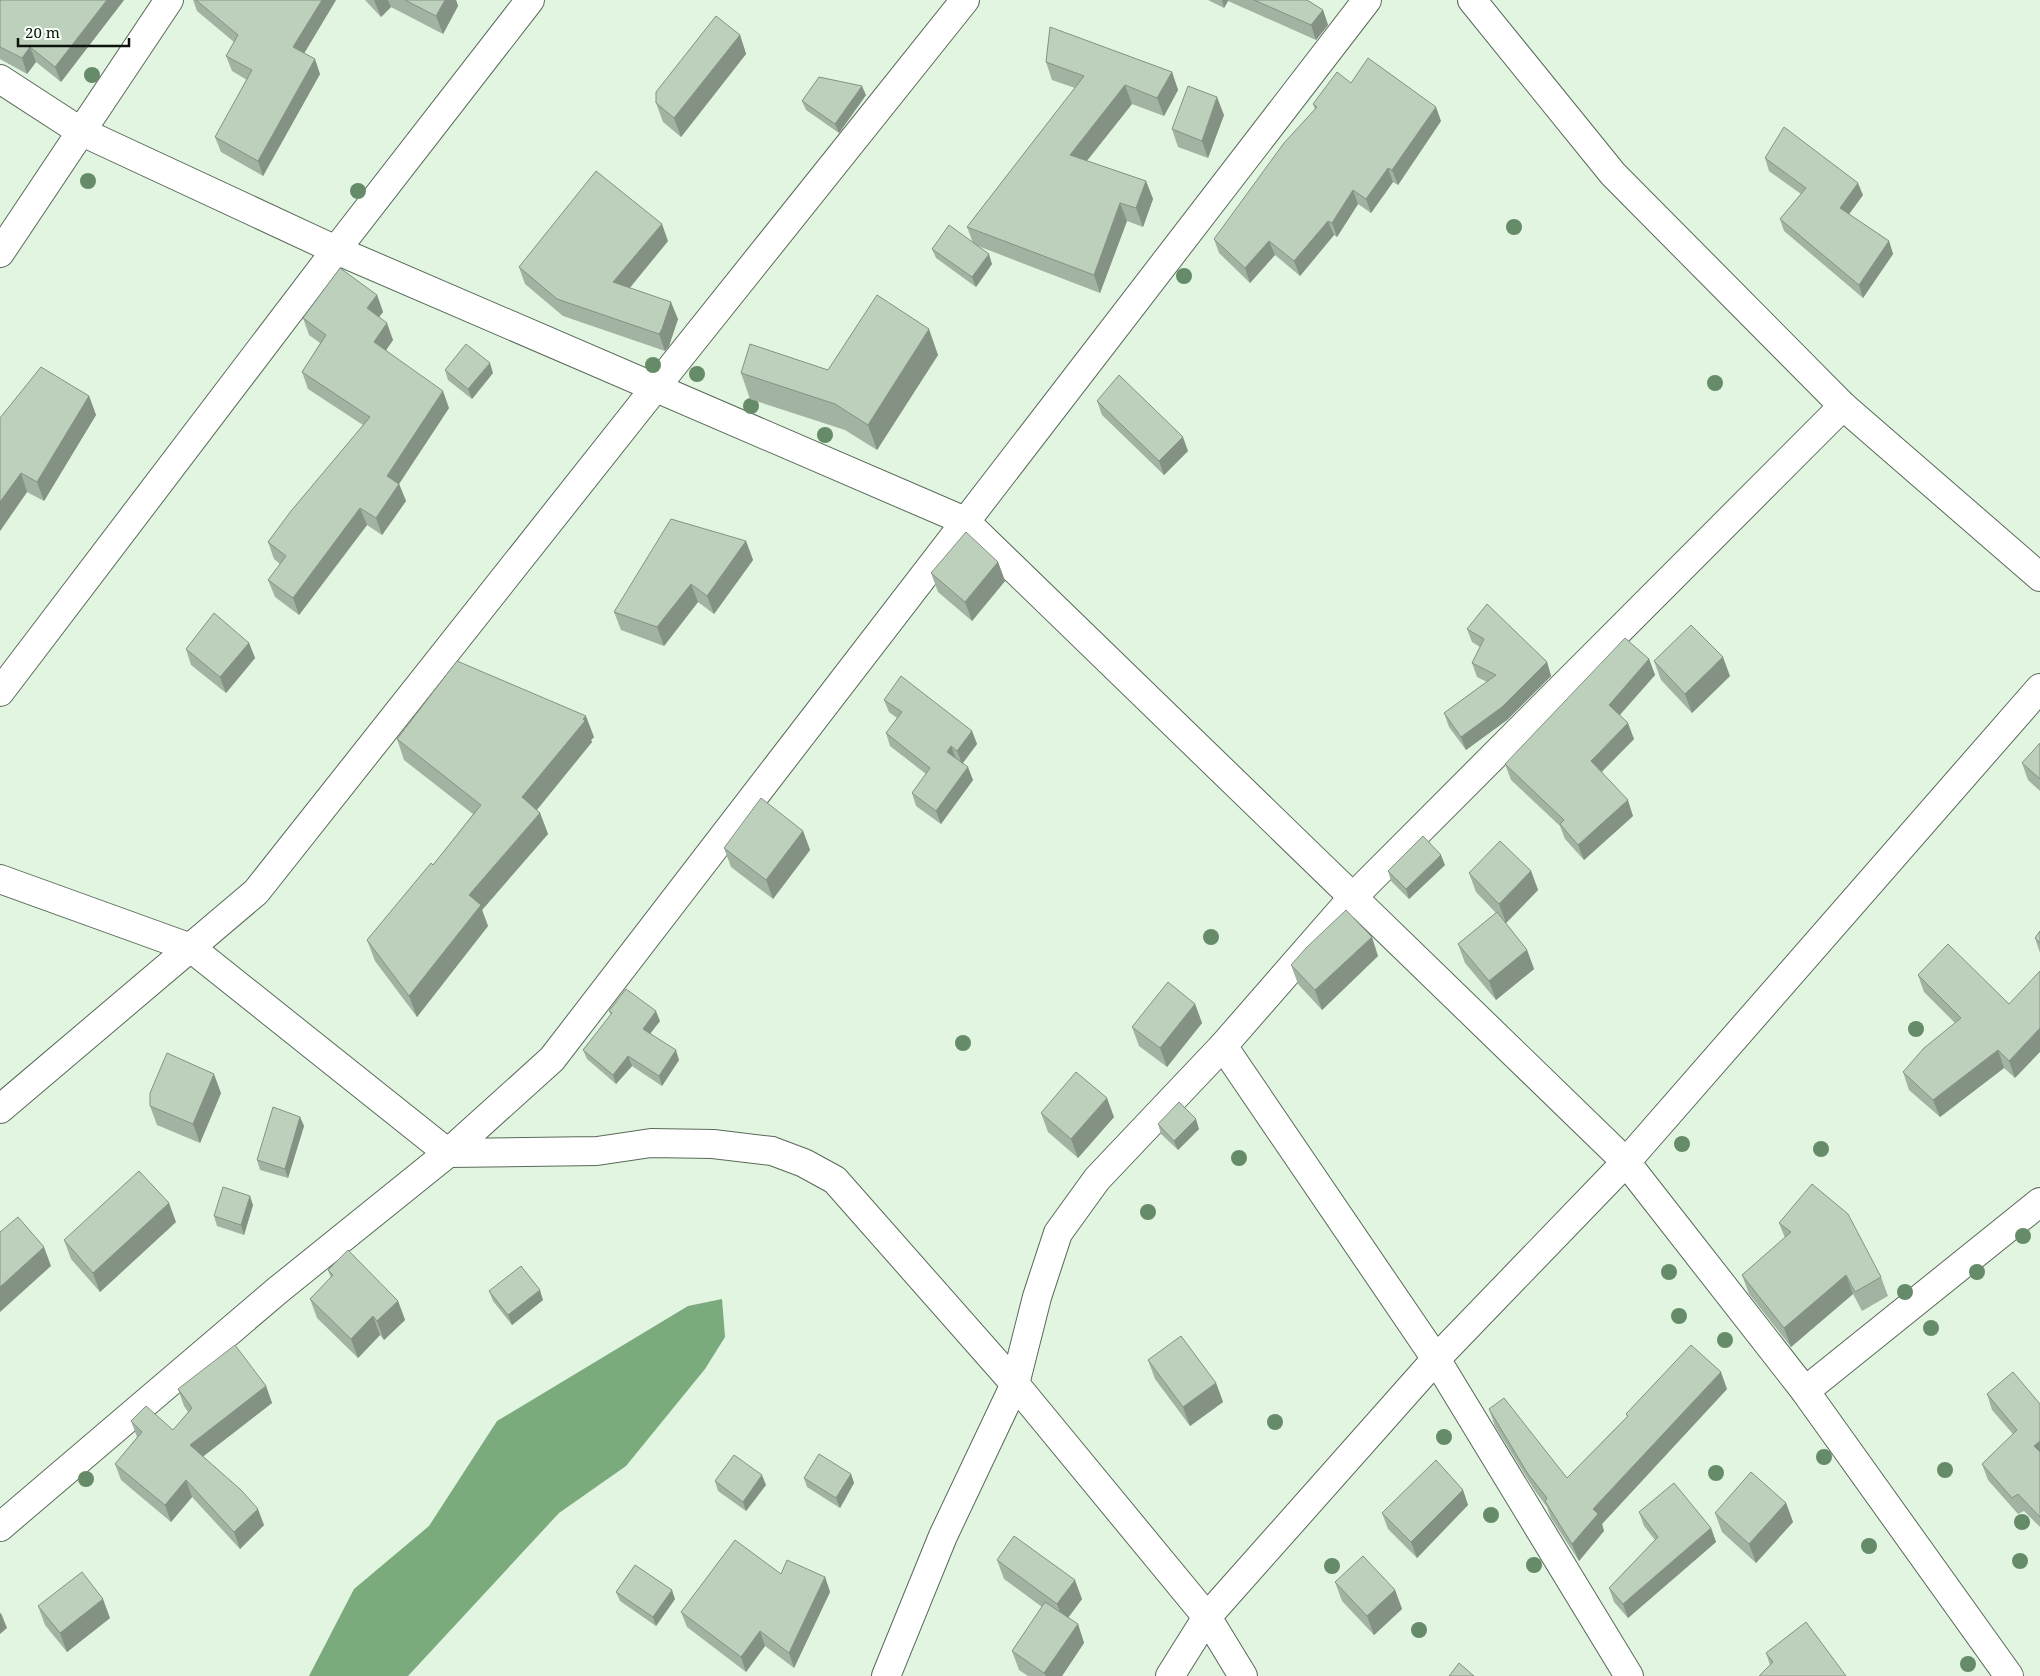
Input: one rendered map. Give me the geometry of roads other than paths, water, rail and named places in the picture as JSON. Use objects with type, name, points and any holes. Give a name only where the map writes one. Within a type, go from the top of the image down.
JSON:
[{"type":"street","points":[[0,253],[169,0]]},
{"type":"street","points":[[0,692],[336,250],[530,0]]},
{"type":"street","points":[[0,1108],[192,948],[256,892],[965,0]]},
{"type":"street","points":[[0,1527],[278,1290],[448,1153],[552,1058],[1367,0]]},
{"type":"street","points":[[1472,0],[1613,174],[1843,406],[2040,576]]},
{"type":"street","points":[[0,79],[80,131],[336,250],[965,521],[1626,1162],[1805,1391],[2008,1676]]},
{"type":"street","points":[[886,1676],[943,1536],[1016,1384],[1037,1297],[1058,1233],[1097,1179],[1223,1046],[1353,897],[1843,406]]},
{"type":"street","points":[[1170,1676],[1206,1618],[1436,1359],[1626,1162],[2040,688]]},
{"type":"street","points":[[0,879],[192,948],[448,1153],[598,1151],[650,1143],[704,1144],[772,1151],[804,1163],[836,1180],[1016,1384],[1206,1618],[1243,1676]]},
{"type":"street","points":[[1223,1046],[1436,1359],[1629,1676]]},
{"type":"street","points":[[1805,1391],[2040,1202]]}]
